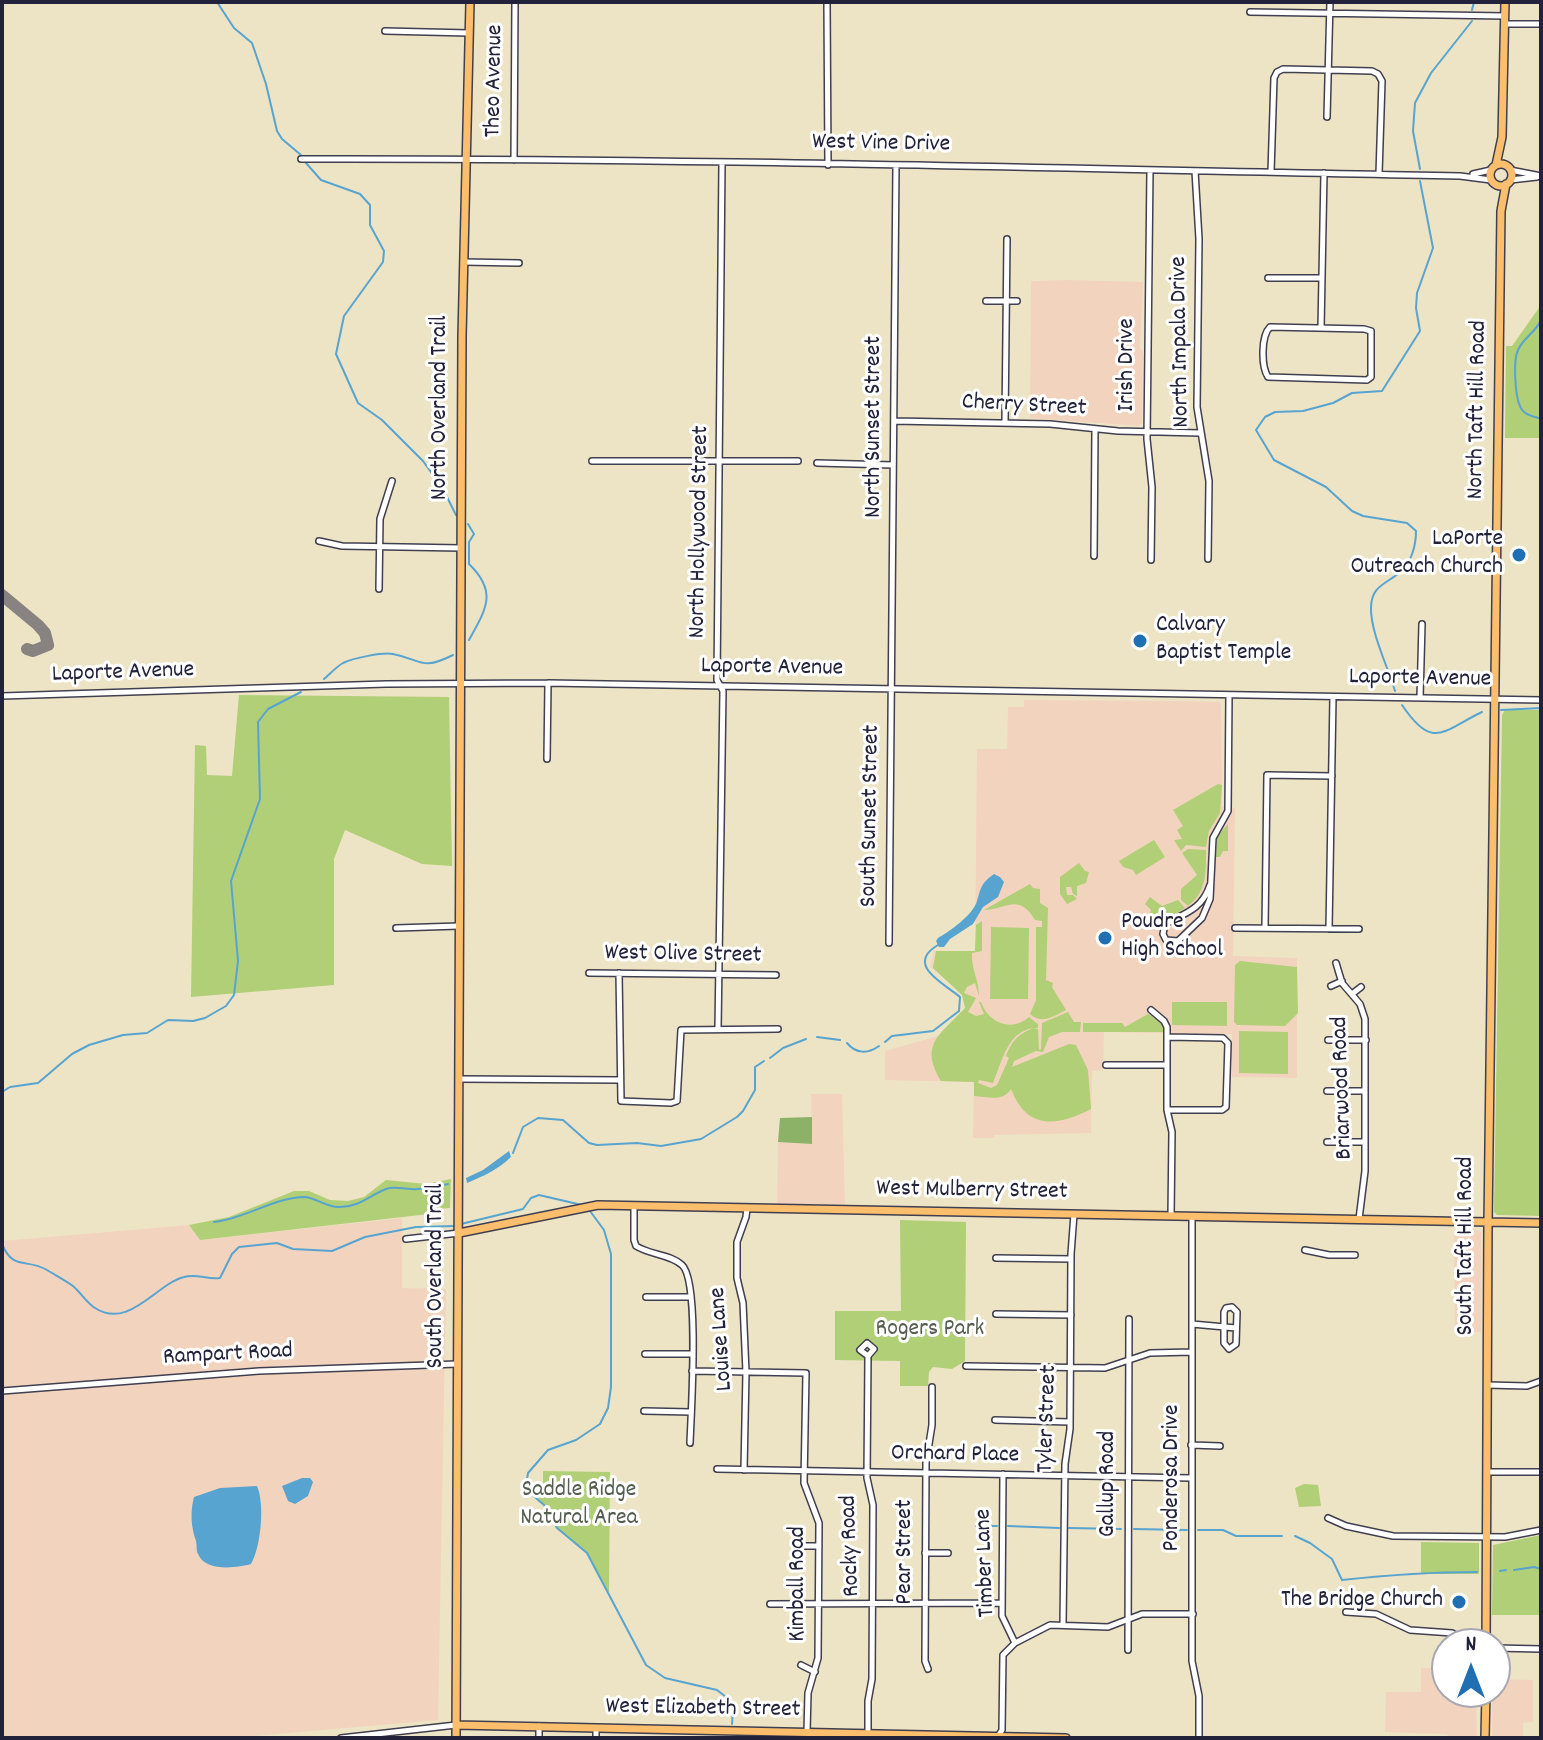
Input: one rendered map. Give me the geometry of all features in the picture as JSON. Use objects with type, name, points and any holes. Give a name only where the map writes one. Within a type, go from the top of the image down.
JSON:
[{"type":"main road","name":"North Overland Trail","points":[[460,814],[463,262],[470,2]]},
{"type":"main road","name":"North Taft Hill Road","points":[[1501,211],[1493,175],[1502,137],[1505,2]]},
{"type":"main road","name":"North Taft Hill Road","points":[[1502,137],[1508,168]]},
{"type":"main road","name":"West Vine Drive","points":[[1493,175],[1508,168]]},
{"type":"main road","points":[[1508,168],[1508,182]]},
{"type":"main road","name":"West Vine Drive","points":[[1493,175],[1508,182]]},
{"type":"main road","name":"North Taft Hill Road","points":[[1493,848],[1501,211],[1508,182]]},
{"type":"main road","name":"South Overland Trail","points":[[456,1738],[460,814]]},
{"type":"main road","name":"South Taft Hill Road","points":[[1484,1628],[1493,848]]},
{"type":"main road","name":"West Mulberry Street","points":[[459,1227],[582,1207],[634,1206],[1541,1223]]},
{"type":"main road","points":[[1485,1738],[1486,1708]]},
{"type":"main road","name":"West Elizabeth Street","points":[[456,1725],[596,1728],[653,1734],[807,1732],[868,1736],[1066,1738]]},
{"type":"street","name":"Theo Avenue","points":[[514,160],[515,2]]},
{"type":"street","points":[[827,2],[828,165]]},
{"type":"street","points":[[1327,117],[1330,2]]},
{"type":"street","points":[[1250,12],[1505,20],[1541,24]]},
{"type":"street","points":[[385,31],[470,33]]},
{"type":"street","points":[[1271,172],[1274,78],[1283,69],[1372,71],[1379,75],[1382,81],[1379,174]]},
{"type":"street","name":"West Vine Drive","points":[[301,159],[1493,175]]},
{"type":"street","name":"North Hollywood Street","points":[[718,1029],[721,686],[717,680],[722,163]]},
{"type":"street","name":"North Sunset Street","points":[[891,689],[896,165]]},
{"type":"street","name":"West Vine Drive","points":[[1508,168],[1541,176]]},
{"type":"street","name":"Irish Drive","points":[[1150,170],[1147,432],[1152,487],[1151,560]]},
{"type":"street","name":"North Impala Drive","points":[[1195,171],[1199,239],[1197,407],[1209,481],[1208,559]]},
{"type":"street","points":[[1321,328],[1324,173]]},
{"type":"street","name":"West Vine Drive","points":[[1508,182],[1541,176]]},
{"type":"street","points":[[1005,423],[1007,239]]},
{"type":"street","points":[[463,262],[519,263]]},
{"type":"street","points":[[1268,278],[1322,278]]},
{"type":"street","points":[[986,301],[1017,301]]},
{"type":"street","points":[[1274,326],[1321,328],[1371,331],[1371,377],[1367,380],[1272,378],[1267,375],[1263,367],[1266,329],[1274,326]]},
{"type":"street","name":"Cherry Street","points":[[894,421],[1065,425],[1200,433]]},
{"type":"street","points":[[1094,556],[1095,429]]},
{"type":"street","points":[[592,461],[798,461]]},
{"type":"street","points":[[817,463],[893,465]]},
{"type":"street","points":[[379,589],[382,510],[392,481]]},
{"type":"street","points":[[319,541],[342,546],[461,548]]},
{"type":"street","points":[[1420,698],[1422,624]]},
{"type":"street","points":[[547,759],[548,683]]},
{"type":"street","name":"Laporte Avenue","points":[[2,696],[548,683],[1541,700]]},
{"type":"street","name":"South Sunset Street","points":[[889,943],[891,689]]},
{"type":"street","points":[[1210,885],[1197,907],[1165,924],[1163,931],[1166,940],[1178,941],[1202,918],[1210,899],[1213,838],[1228,811],[1229,695]]},
{"type":"street","points":[[1329,929],[1333,697]]},
{"type":"street","points":[[1265,928],[1267,775],[1332,776]]},
{"type":"street","points":[[396,928],[459,926]]},
{"type":"street","points":[[1235,928],[1359,929]]},
{"type":"street","name":"Briarwood Road","points":[[1336,963],[1342,981],[1365,1015],[1365,1171],[1359,1219]]},
{"type":"street","name":"West Olive Street","points":[[589,973],[776,975]]},
{"type":"street","points":[[619,973],[621,1101],[677,1101],[681,1030],[778,1029]]},
{"type":"street","points":[[1331,986],[1342,981]]},
{"type":"street","points":[[1352,994],[1361,987]]},
{"type":"street","points":[[1151,1010],[1164,1021],[1167,1037],[1167,1110],[1172,1132],[1171,1216]]},
{"type":"street","points":[[1167,1037],[1223,1038],[1228,1043],[1226,1107],[1222,1110],[1167,1110]]},
{"type":"street","points":[[1328,1040],[1366,1040]]},
{"type":"street","points":[[1106,1065],[1167,1065]]},
{"type":"street","points":[[459,1079],[619,1080]]},
{"type":"street","points":[[1327,1091],[1365,1091]]},
{"type":"street","points":[[1327,1142],[1365,1142]]},
{"type":"street","points":[[634,1206],[635,1244],[683,1266],[690,1278],[690,1443]]},
{"type":"street","name":"Louise Lane","points":[[744,1470],[746,1372],[743,1303],[736,1274],[737,1239],[747,1208]]},
{"type":"street","name":"Tyler Street","points":[[1063,1625],[1074,1214]]},
{"type":"street","name":"Ponderosa Drive","points":[[1192,1216],[1192,1661],[1199,1696],[1199,1738]]},
{"type":"street","name":"West Mulberry Street","points":[[406,1239],[459,1227]]},
{"type":"street","points":[[1305,1250],[1329,1255],[1355,1255]]},
{"type":"street","points":[[996,1258],[1071,1259]]},
{"type":"street","points":[[646,1297],[691,1297]]},
{"type":"street","points":[[1230,1306],[1236,1311],[1236,1328],[1236,1344],[1230,1349],[1224,1345],[1224,1312],[1230,1306]]},
{"type":"street","points":[[996,1314],[1071,1315]]},
{"type":"street","name":"Gallup Road","points":[[1128,1650],[1129,1319]]},
{"type":"street","points":[[1192,1324],[1236,1328]]},
{"type":"street","points":[[966,1366],[1105,1368],[1150,1353],[1191,1352]]},
{"type":"street","points":[[645,1354],[692,1354]]},
{"type":"street","name":"Rocky Road","points":[[868,1356],[867,1472],[873,1505],[872,1679],[868,1701],[868,1736]]},
{"type":"street","name":"Rampart Road","points":[[2,1391],[259,1371],[457,1364]]},
{"type":"street","name":"Kimball Road","points":[[692,1371],[806,1373],[805,1487],[819,1518],[818,1658],[808,1693],[807,1732]]},
{"type":"street","points":[[1487,1385],[1527,1386],[1541,1381]]},
{"type":"street","name":"Pear Street","points":[[928,1669],[925,1661],[925,1473],[932,1425],[932,1387]]},
{"type":"street","points":[[644,1411],[691,1412]]},
{"type":"street","points":[[995,1420],[1070,1422]]},
{"type":"street","points":[[1191,1445],[1220,1446]]},
{"type":"street","name":"Orchard Place","points":[[717,1469],[1191,1478]]},
{"type":"street","points":[[1487,1472],[1541,1472]]},
{"type":"street","name":"Timber Lane","points":[[997,1737],[1002,1730],[1003,1655],[1015,1643],[1004,1624],[1002,1603],[1003,1474]]},
{"type":"street","points":[[1328,1518],[1385,1536],[1505,1537],[1541,1530]]},
{"type":"street","points":[[798,1546],[819,1546]]},
{"type":"street","points":[[925,1553],[948,1553]]},
{"type":"street","points":[[770,1604],[1002,1603]]},
{"type":"street","points":[[1346,1612],[1376,1614],[1410,1630],[1431,1632]]},
{"type":"street","points":[[1015,1643],[1044,1627],[1108,1627],[1146,1613],[1193,1614]]},
{"type":"street","points":[[1511,1648],[1541,1649]]},
{"type":"street","name":"Kimball Road","points":[[801,1665],[815,1672]]},
{"type":"street","name":"West Elizabeth Street","points":[[341,1738],[456,1725]]},
{"type":"street","points":[[539,1726],[539,1738]]},
{"type":"street","points":[[596,1728],[596,1738]]},
{"type":"street","points":[[416,1730],[417,1738]]},
{"type":"shaded area","points":[[1031,281],[1143,282],[1140,348],[1143,352],[1142,423],[1139,426],[1030,418]]},
{"type":"shaded area","name":"Poudre High School","points":[[1024,700],[1221,704],[1222,807],[1235,808],[1233,956],[1297,958],[1297,1078],[1232,1077],[1232,1034],[1104,1032],[1103,1070],[1092,1071],[1091,1133],[994,1135],[994,1138],[973,1138],[974,1082],[885,1080],[885,1051],[938,1036],[965,1009],[965,995],[930,967],[934,951],[975,951],[977,749],[1007,749],[1008,707],[1024,707]]},
{"type":"shaded area","points":[[811,1094],[842,1094],[845,1204],[777,1204],[778,1142],[812,1144]]},
{"type":"shaded area","points":[[402,1218],[402,1288],[446,1289],[438,1720],[232,1738],[2,1738],[2,1241],[189,1225],[200,1240]]},
{"type":"shaded area","points":[[1454,1230],[1481,1232],[1481,1332],[1455,1332]]},
{"type":"shaded area","points":[[1421,1668],[1431,1668],[1431,1708],[1476,1708],[1477,1738],[1385,1732],[1386,1692],[1421,1692]]},
{"type":"shaded area","points":[[1511,1679],[1533,1680],[1533,1722],[1523,1723],[1523,1738],[1492,1738],[1492,1708],[1511,1708]]},
{"type":"green space","points":[[1541,305],[1541,438],[1505,438],[1506,346],[1512,346]]},
{"type":"green space","points":[[239,695],[449,697],[452,866],[422,864],[345,830],[334,859],[334,985],[191,997],[195,745],[206,746],[207,775],[232,776]]},
{"type":"green space","points":[[1505,710],[1541,710],[1541,1216],[1497,1215],[1494,1212],[1502,715]]},
{"type":"green space","points":[[1218,784],[1222,785],[1220,813],[1209,831],[1206,847],[1186,845],[1181,851],[1174,840],[1182,839],[1177,830],[1183,826],[1173,810]]},
{"type":"green space","points":[[1228,824],[1228,851],[1216,857],[1217,837]]},
{"type":"green space","points":[[1154,840],[1165,857],[1136,875],[1133,870],[1123,867],[1119,861]]},
{"type":"green space","points":[[1188,849],[1206,850],[1206,858],[1202,888],[1188,906],[1181,900],[1181,889],[1197,875],[1182,853]]},
{"type":"green space","points":[[1079,863],[1089,872],[1086,883],[1077,886],[1077,896],[1071,887],[1066,887],[1067,895],[1077,899],[1067,904],[1060,894],[1060,877]]},
{"type":"green space","points":[[1030,884],[1040,889],[1040,903],[1048,908],[1046,980],[1053,983],[1052,987],[1066,1010],[1044,1019],[1030,1014],[1036,1000],[1036,927],[1042,927],[1042,921],[1035,920],[1017,905],[984,910]]},
{"type":"green space","points":[[1150,897],[1162,906],[1178,900],[1185,908],[1168,916],[1155,915],[1145,904]]},
{"type":"green space","points":[[982,921],[982,951],[972,953],[979,996],[975,983],[967,987],[964,993],[976,998],[968,1012],[976,1016],[984,1014],[981,1002],[989,1015],[1001,1023],[1015,1024],[1029,1017],[1038,1024],[1038,1028],[1034,1029],[1038,1029],[1039,1050],[1042,1023],[1068,1012],[1074,1022],[1081,1022],[1080,1032],[1062,1032],[1049,1037],[1043,1052],[1036,1051],[1014,1061],[1012,1067],[1069,1044],[1076,1045],[1088,1070],[1091,1109],[1067,1119],[1045,1121],[1026,1112],[1011,1089],[1004,1096],[990,1098],[974,1096],[974,1082],[941,1081],[932,1058],[932,1049],[941,1033],[965,1008],[962,995],[933,968],[936,951],[975,951],[976,925]],"holes":[[[1033,1028],[1011,1046],[997,1085],[991,1088],[978,1083],[979,1080],[993,1083],[1011,1042],[1017,1035],[1024,1031]]]},
{"type":"green space","points":[[991,927],[1029,928],[1028,999],[990,999]]},
{"type":"green space","points":[[1240,961],[1297,967],[1298,1013],[1285,1026],[1237,1025],[1234,1022],[1235,965]]},
{"type":"green space","points":[[1172,1002],[1227,1002],[1227,1026],[1172,1025]]},
{"type":"green space","points":[[1148,1014],[1162,1023],[1165,1032],[1083,1032],[1083,1023],[1122,1023],[1125,1027]]},
{"type":"green space","points":[[1239,1031],[1288,1032],[1288,1074],[1239,1073]]},
{"type":"green space","points":[[812,1117],[812,1144],[778,1142],[780,1118]]},
{"type":"green space","points":[[451,1179],[450,1208],[438,1209],[438,1213],[200,1240],[189,1225],[229,1217],[294,1191],[309,1191],[330,1200],[348,1201],[364,1197],[386,1180],[426,1184]]},
{"type":"green space","name":"Rogers Park","points":[[900,1220],[966,1222],[965,1361],[952,1369],[933,1367],[929,1372],[928,1386],[900,1386],[900,1361],[835,1360],[835,1311],[901,1311]]},
{"type":"green space","name":"Saddle Ridge Natural Area","points":[[543,1471],[610,1472],[609,1593],[587,1553],[557,1528],[544,1505],[526,1485],[543,1485]]},
{"type":"green space","points":[[1304,1484],[1318,1485],[1321,1506],[1299,1507],[1295,1488]]},
{"type":"green space","points":[[1541,1535],[1541,1615],[1492,1615],[1493,1545]]},
{"type":"green space","points":[[1421,1542],[1479,1543],[1479,1574],[1421,1574]]},
{"type":"water","points":[[994,874],[1004,882],[998,897],[983,907],[973,924],[950,939],[944,947],[939,947],[938,938],[971,912],[982,886]]},
{"type":"water","points":[[509,1151],[511,1157],[501,1166],[467,1183],[466,1178]]},
{"type":"water","points":[[310,1478],[313,1482],[308,1496],[295,1504],[288,1501],[282,1486]]},
{"type":"water","points":[[257,1486],[261,1525],[251,1564],[230,1567],[207,1564],[197,1551],[192,1519],[194,1497],[220,1488]]},
{"type":"waterway","points":[[217,2],[234,28],[252,43],[277,131],[301,155]]},
{"type":"waterway","points":[[1472,10],[1474,2]]},
{"type":"waterway","points":[[1420,169],[1413,131],[1415,103],[1431,73],[1472,21]]},
{"type":"waterway","points":[[306,163],[321,180],[360,194],[370,205],[370,225],[384,251],[383,262],[344,316],[336,354],[358,403],[382,420],[423,461],[443,489],[456,515]]},
{"type":"waterway","points":[[1395,691],[1376,638],[1371,617],[1372,599],[1378,589],[1408,563],[1416,531],[1407,523],[1363,516],[1352,511],[1326,487],[1274,460],[1256,430],[1265,417],[1275,412],[1303,411],[1333,403],[1352,393],[1382,391],[1420,331],[1417,293],[1433,248],[1420,181]]},
{"type":"waterway","points":[[1541,320],[1520,346],[1515,369],[1521,409],[1541,419]]},
{"type":"waterway","points":[[468,524],[474,534],[469,542],[469,564],[484,583],[486,592],[484,610],[469,640]]},
{"type":"waterway","points":[[324,679],[343,663],[368,656],[393,654],[428,663],[453,655]]},
{"type":"waterway","points":[[2,1092],[10,1087],[38,1083],[72,1054],[89,1045],[123,1035],[147,1033],[168,1020],[205,1018],[226,1006],[234,995],[238,961],[231,881],[260,799],[258,722],[268,709],[301,692]]},
{"type":"waterway","points":[[1402,705],[1422,728],[1439,733],[1482,712]]},
{"type":"waterway","points":[[1501,710],[1541,708]]},
{"type":"waterway","points":[[885,1042],[892,1036],[933,1031],[959,1011],[960,997],[937,980],[926,967],[929,952],[938,945]]},
{"type":"waterway","points":[[817,1037],[840,1040]]},
{"type":"waterway","points":[[770,1058],[783,1048],[806,1039]]},
{"type":"waterway","points":[[847,1043],[862,1052],[879,1046]]},
{"type":"waterway","points":[[513,1153],[523,1127],[538,1118],[563,1120],[589,1143],[597,1145],[637,1143],[661,1146],[701,1139],[743,1111],[755,1090],[755,1067],[764,1061]]},
{"type":"waterway","points":[[214,1222],[293,1198],[305,1197],[335,1207],[347,1206],[389,1188],[421,1189],[448,1184]]},
{"type":"waterway","points":[[461,1224],[523,1209],[531,1198],[539,1195],[582,1205]]},
{"type":"waterway","points":[[590,1211],[604,1230],[611,1254],[611,1387],[608,1408],[600,1424],[576,1440],[548,1450],[528,1473],[526,1485],[529,1492],[544,1505],[557,1528],[587,1553],[646,1665],[665,1678],[717,1690],[733,1709],[732,1724]]},
{"type":"waterway","points":[[2,1244],[11,1258],[40,1267],[63,1280],[95,1308],[107,1313],[119,1313],[131,1310],[184,1277],[220,1278],[239,1247],[277,1243],[293,1249],[332,1251],[365,1237],[416,1227],[455,1226]]},
{"type":"waterway","points":[[976,1526],[997,1526]]},
{"type":"waterway","points":[[1008,1526],[1059,1528]]},
{"type":"waterway","points":[[1069,1528],[1121,1529]]},
{"type":"waterway","points":[[1134,1529],[1187,1530]]},
{"type":"waterway","points":[[1198,1530],[1223,1530],[1236,1536],[1282,1536]]},
{"type":"waterway","points":[[1295,1536],[1332,1559],[1342,1580],[1477,1572]]},
{"type":"waterway","points":[[1514,1570],[1541,1569]]},
{"type":"waterway","points":[[1500,1571],[1506,1570]]},
{"type":"taxiway","points":[[2,595],[45,633],[48,645],[33,651],[27,649]]},
{"type":"place","name":"LaPorte Outreach Church","points":[[1519,555]]},
{"type":"place","name":"Calvary Baptist Temple","points":[[1140,641]]},
{"type":"place","name":"Poudre High School","points":[[1105,938]]},
{"type":"place","name":"The Bridge Church","points":[[1459,1602]]}]
